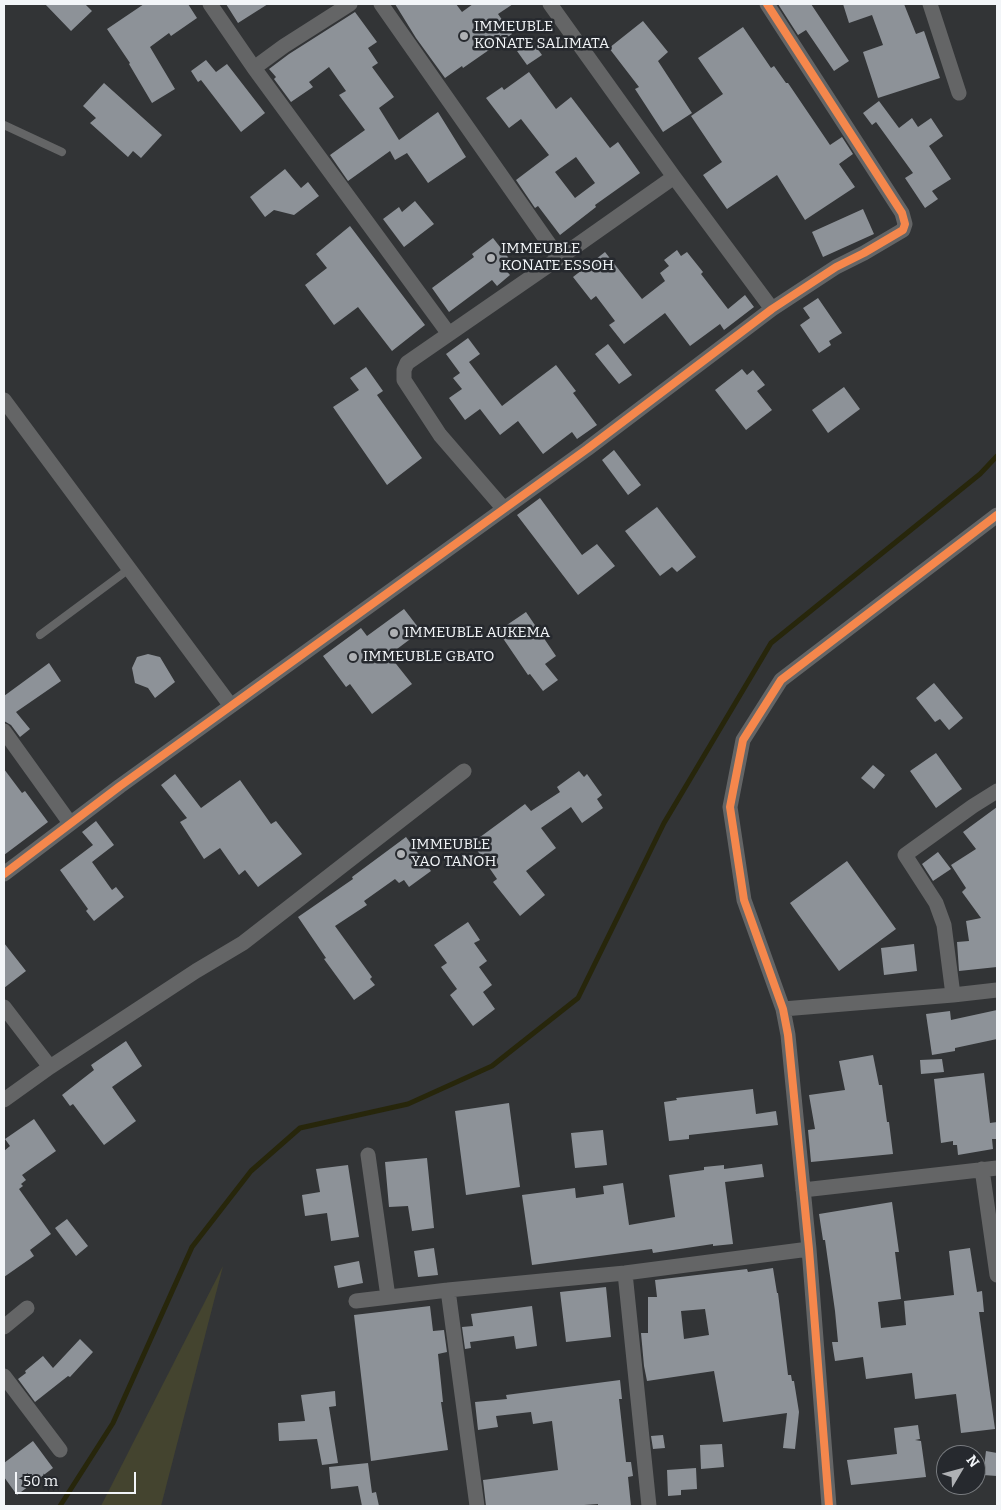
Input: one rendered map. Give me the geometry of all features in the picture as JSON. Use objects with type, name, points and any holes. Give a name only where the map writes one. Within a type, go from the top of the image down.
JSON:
[{"type":"street","points":[[210,4],[254,68],[449,334]]},
{"type":"street","points":[[254,68],[284,46],[350,4]]},
{"type":"street","points":[[381,4],[559,258]]},
{"type":"street","points":[[550,4],[674,177],[772,309]]},
{"type":"street","points":[[4,874],[70,823],[595,443],[772,309],[836,267],[903,230],[905,224],[902,213],[766,4]]},
{"type":"street","points":[[930,4],[959,92]]},
{"type":"street","points":[[504,509],[440,435],[404,380],[404,370],[408,363],[674,177]]},
{"type":"street","points":[[4,400],[231,706]]},
{"type":"street","points":[[829,1506],[809,1249],[788,1035],[783,1010],[744,900],[730,807],[743,740],[781,680],[997,515]]},
{"type":"street","points":[[4,731],[70,823]]},
{"type":"street","points":[[4,1100],[50,1067],[196,971],[243,943],[464,771]]},
{"type":"street","points":[[953,996],[944,925],[936,903],[905,855],[972,806],[997,791]]},
{"type":"street","points":[[783,1010],[953,996],[997,990]]},
{"type":"street","points":[[4,1007],[50,1067]]},
{"type":"street","points":[[368,1154],[388,1297]]},
{"type":"street","points":[[803,1190],[997,1168]]},
{"type":"street","points":[[982,1170],[997,1275]]},
{"type":"street","points":[[356,1301],[625,1273],[809,1249]]},
{"type":"street","points":[[625,1273],[649,1506]]},
{"type":"street","points":[[448,1290],[477,1506]]},
{"type":"street","points":[[4,1327],[27,1308]]},
{"type":"street","points":[[4,1376],[60,1450]]},
{"type":"lane","points":[[4,124],[62,152]]},
{"type":"lane","points":[[40,635],[129,569]]},
{"type":"green space","points":[[223,1266],[161,1506],[101,1506]]},
{"type":"building","points":[[45,4],[85,4],[92,11],[71,31]]},
{"type":"building","points":[[144,4],[188,4],[197,18],[171,36],[169,33],[150,47],[175,89],[152,103],[130,63],[107,29]]},
{"type":"building","points":[[226,4],[268,4],[238,23]]},
{"type":"building","points":[[395,4],[456,4],[462,12],[473,4],[513,4],[498,14],[512,34],[463,68],[462,66],[445,78],[416,38]]},
{"type":"building","points":[[778,4],[811,4],[849,61],[834,71],[806,30],[798,35]]},
{"type":"building","points":[[843,4],[904,4],[916,34],[924,31],[940,78],[878,98],[863,52],[883,45],[872,15],[849,23]]},
{"type":"building","points":[[355,12],[377,42],[368,48],[378,63],[372,67],[394,97],[379,108],[399,140],[438,112],[466,157],[428,183],[407,153],[395,160],[390,151],[348,181],[330,155],[365,130],[339,95],[346,91],[329,67],[309,82],[313,87],[291,102],[269,69]]},
{"type":"building","points":[[643,21],[668,52],[658,61],[692,113],[663,132],[635,89],[639,87],[609,48]]},
{"type":"building","points":[[743,27],[771,68],[774,66],[786,83],[788,83],[830,145],[842,137],[853,154],[839,164],[855,187],[805,220],[777,175],[727,209],[703,175],[722,162],[691,116],[723,94],[698,58]]},
{"type":"building","points":[[532,41],[542,55],[527,65],[517,51]]},
{"type":"building","points":[[206,60],[216,72],[227,64],[265,113],[241,132],[201,80],[198,82],[191,71]]},
{"type":"building","points":[[529,72],[556,109],[571,97],[610,148],[618,142],[640,173],[595,205],[596,207],[560,235],[538,206],[535,208],[516,180],[549,155],[521,119],[509,128],[486,98],[502,87],[504,90]],"holes":[[[576,157],[595,183],[575,198],[555,172]]]},
{"type":"building","points":[[104,83],[162,135],[141,158],[133,151],[128,157],[90,123],[96,118],[83,106]]},
{"type":"building","points":[[879,101],[899,128],[912,118],[918,127],[931,118],[943,136],[929,146],[951,179],[932,191],[938,199],[925,208],[905,178],[913,173],[876,122],[872,125],[863,113]]},
{"type":"building","points":[[285,169],[301,188],[308,182],[319,196],[294,215],[274,210],[265,217],[250,197]]},
{"type":"building","points":[[415,201],[434,224],[404,247],[383,219],[399,207],[402,212]]},
{"type":"building","points":[[863,209],[874,234],[823,257],[812,232]]},
{"type":"building","points":[[350,226],[425,325],[392,351],[358,307],[334,325],[305,285],[327,268],[316,254]]},
{"type":"building","points":[[493,238],[511,261],[503,267],[510,275],[497,286],[492,280],[449,312],[432,288],[474,257],[472,254]]},
{"type":"building","points":[[677,250],[681,256],[687,252],[728,309],[745,295],[754,307],[724,330],[720,324],[690,346],[665,313],[624,344],[609,325],[615,321],[596,296],[591,300],[573,277],[605,252],[642,299],[665,281],[660,273],[669,266],[664,260]]},
{"type":"building","points":[[818,298],[842,333],[829,341],[831,345],[819,353],[800,325],[810,318],[803,308]]},
{"type":"building","points":[[468,338],[480,354],[469,362],[502,406],[556,365],[576,391],[573,393],[597,425],[577,439],[572,432],[543,454],[518,421],[500,435],[480,409],[465,420],[449,398],[462,389],[453,378],[460,373],[446,354]]},
{"type":"building","points":[[608,344],[632,375],[619,384],[595,354]]},
{"type":"building","points":[[366,367],[383,391],[377,395],[422,458],[387,485],[333,407],[359,390],[350,378]]},
{"type":"building","points":[[742,369],[747,375],[753,370],[765,385],[757,391],[772,410],[746,430],[715,390]]},
{"type":"building","points":[[844,387],[860,409],[828,433],[812,410]]},
{"type":"building","points":[[614,450],[641,485],[628,495],[602,460]]},
{"type":"building","points":[[540,498],[582,555],[597,544],[615,566],[578,595],[517,515]]},
{"type":"building","points":[[657,507],[696,557],[677,572],[672,567],[660,576],[625,531]]},
{"type":"building","points":[[404,609],[421,631],[389,655],[412,684],[372,714],[350,684],[346,687],[323,656],[361,628],[367,636]]},
{"type":"building","points":[[526,612],[556,656],[545,664],[558,680],[543,691],[530,674],[528,675],[498,631]]},
{"type":"building","points":[[148,654],[160,657],[175,682],[155,698],[148,688],[135,683],[132,668],[137,657]]},
{"type":"building","points":[[49,663],[61,681],[16,712],[30,729],[20,737],[11,725],[4,721],[4,696]]},
{"type":"building","points":[[934,683],[963,718],[949,730],[940,719],[935,722],[916,698]]},
{"type":"building","points":[[936,753],[962,789],[936,808],[910,771]]},
{"type":"building","points":[[873,765],[885,775],[874,789],[861,778]]},
{"type":"building","points":[[4,769],[22,793],[25,791],[48,822],[4,855]]},
{"type":"building","points":[[579,771],[584,777],[587,774],[602,795],[597,799],[603,808],[582,823],[571,807],[541,828],[556,848],[526,871],[545,895],[520,916],[493,882],[497,879],[472,843],[525,804],[531,811],[560,792],[557,787]]},
{"type":"building","points":[[175,774],[201,808],[240,780],[271,824],[276,821],[302,854],[258,887],[245,870],[239,875],[220,848],[204,859],[180,822],[187,818],[161,785]]},
{"type":"building","points":[[997,807],[997,967],[959,971],[957,942],[969,941],[966,921],[981,918],[962,892],[966,888],[951,865],[976,849],[963,832]]},
{"type":"building","points":[[96,821],[114,845],[92,862],[112,890],[116,887],[124,897],[94,921],[86,911],[88,909],[60,870],[93,845],[82,832]]},
{"type":"building","points":[[406,837],[431,871],[409,887],[404,880],[399,883],[395,879],[364,901],[367,905],[335,926],[372,977],[370,979],[375,985],[354,1000],[324,959],[326,958],[298,917],[353,879],[352,877]]},
{"type":"building","points":[[938,852],[951,869],[933,881],[922,864]]},
{"type":"building","points":[[847,861],[896,929],[839,971],[790,903]]},
{"type":"building","points":[[468,922],[480,940],[474,943],[487,961],[479,967],[492,985],[483,992],[495,1009],[473,1026],[450,995],[457,989],[441,967],[447,963],[434,945]]},
{"type":"building","points":[[4,943],[26,971],[4,988]]},
{"type":"building","points":[[914,944],[917,971],[884,975],[881,948]]},
{"type":"building","points":[[997,1010],[997,1039],[955,1048],[955,1051],[932,1055],[926,1014],[950,1011],[951,1020]]},
{"type":"building","points":[[126,1041],[142,1066],[112,1087],[136,1121],[104,1145],[73,1104],[70,1106],[62,1095],[94,1070],[91,1065]]},
{"type":"building","points":[[873,1055],[879,1085],[882,1085],[893,1154],[811,1162],[808,1130],[815,1129],[809,1095],[845,1090],[839,1061]]},
{"type":"building","points":[[942,1059],[944,1072],[921,1074],[920,1060]]},
{"type":"building","points":[[984,1073],[990,1123],[997,1122],[997,1139],[992,1139],[993,1149],[958,1155],[957,1145],[953,1145],[953,1141],[941,1143],[934,1079]]},
{"type":"building","points":[[753,1089],[756,1114],[776,1111],[778,1125],[689,1135],[689,1139],[669,1141],[664,1102],[677,1100],[676,1098]]},
{"type":"building","points":[[509,1103],[520,1187],[466,1195],[455,1111]]},
{"type":"building","points":[[34,1119],[56,1151],[22,1175],[26,1180],[19,1189],[51,1234],[30,1250],[34,1256],[4,1277],[4,1151],[10,1146],[5,1139]]},
{"type":"building","points":[[603,1130],[607,1165],[575,1168],[571,1133]]},
{"type":"building","points":[[427,1158],[434,1228],[412,1231],[408,1206],[389,1207],[385,1162]]},
{"type":"building","points":[[762,1164],[764,1177],[725,1182],[733,1244],[713,1246],[713,1244],[653,1253],[652,1249],[532,1265],[522,1195],[575,1188],[576,1198],[604,1194],[603,1186],[623,1183],[629,1225],[675,1217],[669,1175],[704,1170],[704,1167],[724,1165],[724,1169]]},
{"type":"building","points":[[348,1165],[359,1237],[331,1241],[327,1213],[305,1216],[302,1195],[320,1192],[316,1169]]},
{"type":"building","points":[[892,1202],[899,1252],[895,1252],[901,1299],[878,1302],[881,1328],[906,1325],[904,1301],[954,1295],[949,1251],[970,1248],[977,1292],[982,1291],[984,1312],[979,1312],[995,1429],[961,1433],[956,1394],[915,1399],[912,1373],[866,1379],[863,1357],[835,1361],[832,1342],[838,1342],[835,1311],[825,1240],[823,1240],[819,1214]]},
{"type":"building","points":[[67,1219],[88,1246],[76,1256],[55,1228]]},
{"type":"building","points":[[434,1248],[438,1275],[418,1277],[414,1251]]},
{"type":"building","points":[[359,1261],[363,1283],[338,1288],[334,1266]]},
{"type":"building","points":[[773,1268],[788,1375],[791,1375],[792,1381],[794,1381],[799,1412],[795,1449],[783,1448],[787,1413],[723,1422],[714,1371],[647,1381],[641,1333],[648,1333],[648,1297],[657,1297],[655,1280],[747,1269],[748,1272]],"holes":[[[705,1309],[709,1335],[684,1339],[681,1311]]]},
{"type":"building","points":[[606,1287],[611,1337],[566,1342],[560,1292]]},
{"type":"building","points":[[430,1306],[433,1331],[444,1330],[447,1352],[438,1354],[443,1402],[441,1402],[448,1450],[371,1461],[354,1315]]},
{"type":"building","points":[[532,1306],[537,1346],[516,1349],[514,1336],[470,1342],[471,1348],[465,1349],[462,1327],[473,1326],[471,1314]]},
{"type":"building","points":[[80,1339],[93,1352],[70,1377],[68,1376],[35,1402],[18,1379],[43,1356],[53,1368]]},
{"type":"building","points":[[620,1380],[622,1399],[619,1399],[626,1462],[631,1462],[633,1476],[628,1477],[631,1506],[598,1506],[598,1504],[486,1506],[483,1480],[558,1470],[552,1421],[533,1424],[531,1412],[496,1416],[498,1427],[478,1430],[475,1402],[507,1399],[506,1395]]},
{"type":"building","points":[[335,1391],[336,1406],[329,1407],[338,1463],[322,1465],[317,1439],[279,1441],[278,1423],[305,1421],[301,1395]]},
{"type":"building","points":[[918,1425],[920,1439],[915,1440],[921,1441],[926,1477],[851,1485],[847,1460],[897,1454],[894,1428]]},
{"type":"building","points":[[663,1435],[665,1448],[653,1449],[651,1436]]},
{"type":"building","points":[[33,1441],[53,1468],[17,1495],[4,1477],[4,1463]]},
{"type":"building","points":[[722,1444],[724,1467],[701,1469],[700,1445]]},
{"type":"building","points":[[986,1451],[997,1453],[997,1476],[986,1475]]},
{"type":"building","points":[[368,1463],[372,1493],[376,1492],[379,1506],[362,1506],[358,1486],[331,1489],[329,1467]]},
{"type":"building","points":[[696,1468],[697,1489],[681,1490],[681,1495],[668,1496],[667,1470]]},
{"type":"waterway","points":[[60,1506],[113,1423],[192,1247],[251,1171],[300,1128],[408,1104],[492,1066],[578,998],[664,823],[771,643],[980,474],[997,456]]},
{"type":"cycle path","points":[[4,874],[120,786],[587,449],[772,309],[836,267],[903,230],[905,224],[902,213],[767,4]]},
{"type":"cycle path","points":[[829,1506],[809,1249],[788,1035],[783,1009],[744,900],[730,807],[743,740],[781,680],[997,515]]},
{"type":"place","name":"IMMEUBLE KONATE SALIMATA","points":[[464,36]]},
{"type":"place","name":"IMMEUBLE KONATE ESSOH","points":[[491,258]]},
{"type":"place","name":"IMMEUBLE AUKEMA","points":[[394,633]]},
{"type":"place","name":"IMMEUBLE GBATO","points":[[353,657]]},
{"type":"place","name":"IMMEUBLE YAO TANOH","points":[[401,854]]}]
